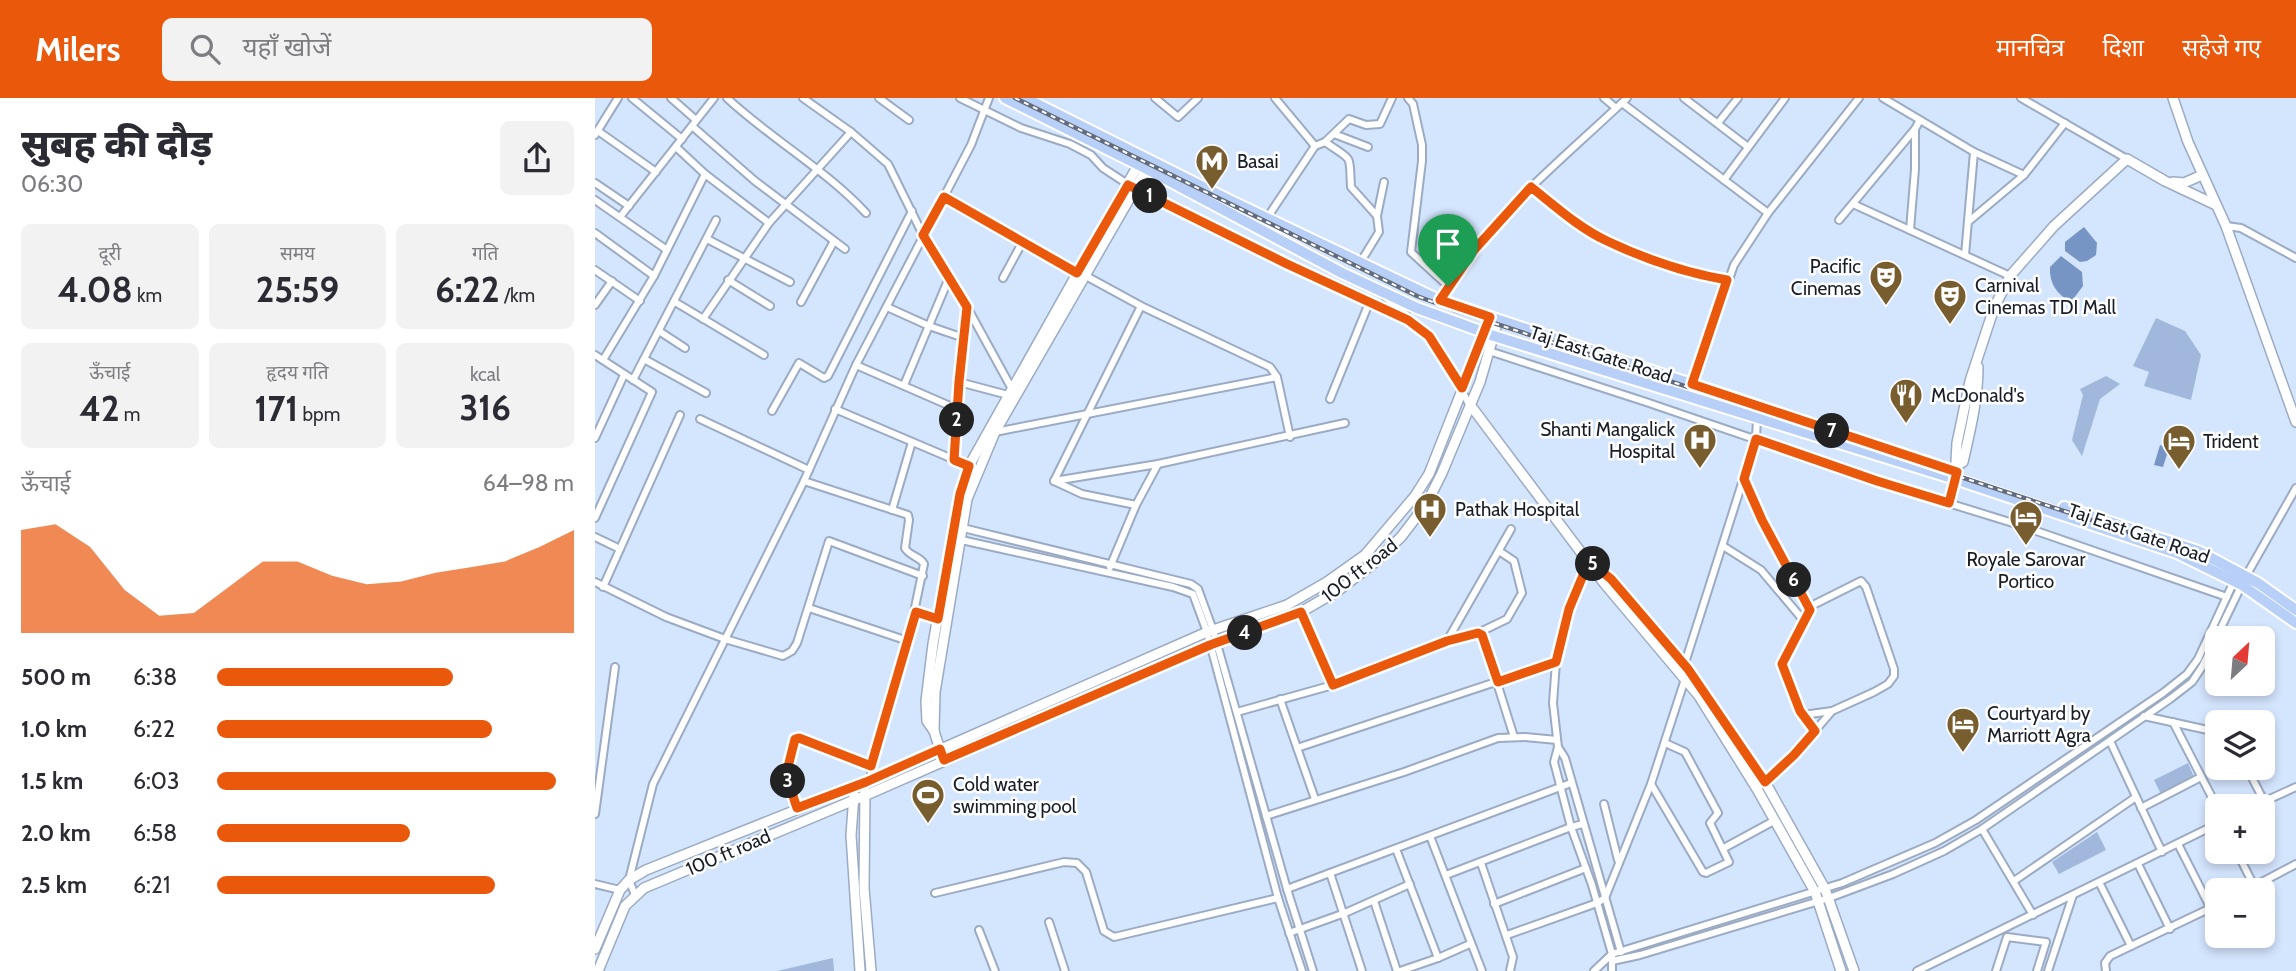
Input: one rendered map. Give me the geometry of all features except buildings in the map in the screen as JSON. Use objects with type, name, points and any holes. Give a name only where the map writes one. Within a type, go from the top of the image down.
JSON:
[{"type":"main road","points":[[1005,98],[1145,163],[1342,273],[1417,308],[1489,334],[1757,418],[1957,472],[2240,578],[2296,610]]},
{"type":"main road","name":"Taj East Gate Road","points":[[1025,98],[1145,163],[1440,300],[1957,472]]},
{"type":"main road","points":[[2173,98],[2188,142],[2226,226],[2296,422]]},
{"type":"main road","points":[[1957,472],[1957,443],[1964,406],[1994,308],[2010,275],[2054,226],[2127,159],[2216,205]]},
{"type":"main road","points":[[958,527],[995,432],[1145,163]]},
{"type":"main road","points":[[2165,181],[2184,183],[2202,175]]},
{"type":"main road","points":[[934,731],[935,692],[958,527],[960,494],[969,466],[1010,392],[1082,275]]},
{"type":"main road","name":"100 ft road","points":[[595,949],[620,890],[629,880],[646,870],[868,781],[1210,631],[1287,605],[1304,597],[1366,555],[1393,525],[1429,474],[1462,388],[1494,319]]},
{"type":"main road","name":"100 ft road","points":[[635,895],[657,882],[864,796],[1213,643],[1301,612],[1339,590],[1374,563],[1418,516],[1442,473],[1471,406],[1489,351],[1489,334]]},
{"type":"main road","points":[[1471,406],[1589,561],[1611,579],[1685,672],[1761,785],[1821,895],[1854,971]]},
{"type":"main road","points":[[944,760],[934,731],[927,721],[926,709],[938,619],[956,539]]},
{"type":"main road","points":[[2240,578],[2296,623]]},
{"type":"main road","points":[[868,781],[864,796],[864,888],[871,971]]},
{"type":"main road","points":[[856,786],[851,835],[860,971]]},
{"type":"main road","points":[[597,971],[625,906],[635,895]]},
{"type":"main road","points":[[1821,895],[1841,971]]},
{"type":"street","points":[[618,98],[596,133],[656,172]]},
{"type":"street","points":[[632,98],[682,138]]},
{"type":"street","points":[[671,98],[694,123],[785,204],[845,249]]},
{"type":"street","points":[[620,217],[714,98]]},
{"type":"street","points":[[727,98],[840,187],[866,213]]},
{"type":"street","points":[[803,98],[851,132],[888,164],[923,235],[967,307],[1010,392]]},
{"type":"street","points":[[879,98],[909,120]]},
{"type":"street","points":[[960,98],[985,111],[1085,151],[1103,168],[1132,187],[1408,320],[1429,336],[1471,406]]},
{"type":"street","points":[[635,895],[629,880],[653,784],[804,481],[856,365],[944,197],[989,98]]},
{"type":"street","points":[[1155,98],[1178,117],[1198,98]]},
{"type":"street","points":[[1275,98],[1315,146]]},
{"type":"street","points":[[1267,218],[1315,146],[1325,142],[1349,119],[1366,125],[1380,124],[1392,98]]},
{"type":"street","points":[[1408,98],[1413,104],[1422,152],[1411,251],[1448,286]]},
{"type":"street","points":[[1604,98],[1621,103],[1768,213]]},
{"type":"street","points":[[1684,98],[1748,147]]},
{"type":"street","points":[[1718,123],[1738,98]]},
{"type":"street","points":[[1724,180],[1785,98]]},
{"type":"street","points":[[1692,384],[1727,280],[1745,247],[1768,213],[1859,98]]},
{"type":"street","points":[[1883,98],[1974,152],[2024,175]]},
{"type":"street","points":[[2021,98],[2127,159]]},
{"type":"street","points":[[1440,300],[1474,250],[1531,187],[1621,103]]},
{"type":"street","points":[[1839,220],[1920,120]]},
{"type":"street","points":[[1968,222],[2024,175],[2066,123]]},
{"type":"street","points":[[1910,230],[1915,129]]},
{"type":"street","points":[[703,319],[769,223],[851,132]]},
{"type":"street","points":[[1334,134],[1368,147]]},
{"type":"street","points":[[1325,142],[1349,158],[1351,187],[1377,216]]},
{"type":"street","points":[[675,147],[705,174],[769,223]]},
{"type":"street","points":[[1965,255],[1974,152]]},
{"type":"street","points":[[603,360],[654,276],[705,174]]},
{"type":"street","points":[[1360,263],[1379,232],[1377,216],[1384,182]]},
{"type":"street","points":[[595,183],[629,206]]},
{"type":"street","points":[[1531,187],[1606,241],[1681,270],[1727,280]]},
{"type":"street","points":[[944,197],[1022,243],[1141,306],[1270,367],[1277,377],[1290,437]]},
{"type":"street","points":[[595,200],[667,250]]},
{"type":"street","points":[[1853,204],[2010,275]]},
{"type":"street","points":[[772,411],[799,363],[826,378],[912,211]]},
{"type":"street","points":[[633,380],[716,220]]},
{"type":"street","points":[[2226,226],[2241,228],[2296,258]]},
{"type":"street","points":[[595,233],[654,276]]},
{"type":"street","points":[[708,239],[790,282]]},
{"type":"street","points":[[801,302],[834,241]]},
{"type":"street","points":[[1003,278],[1022,243]]},
{"type":"street","points":[[595,270],[640,300]]},
{"type":"street","points":[[1342,273],[1390,301],[1406,314],[1408,320]]},
{"type":"street","points":[[904,386],[949,278]]},
{"type":"street","points":[[728,280],[770,306]]},
{"type":"street","points":[[595,305],[612,281]]},
{"type":"street","points":[[675,302],[764,355]]},
{"type":"street","points":[[1331,399],[1369,303]]},
{"type":"street","points":[[1054,481],[1141,306]]},
{"type":"street","points":[[887,307],[964,338]]},
{"type":"street","points":[[954,460],[967,307]]},
{"type":"street","points":[[659,331],[685,348]]},
{"type":"street","points":[[1489,351],[2144,567],[2227,597]]},
{"type":"street","points":[[595,356],[650,389],[652,393],[595,518]]},
{"type":"street","points":[[644,359],[706,393]]},
{"type":"street","points":[[856,365],[957,409]]},
{"type":"street","points":[[595,438],[624,374]]},
{"type":"street","points":[[995,432],[1277,377]]},
{"type":"street","points":[[959,382],[1010,392]]},
{"type":"street","points":[[835,409],[969,466]]},
{"type":"street","points":[[603,587],[680,415]]},
{"type":"street","points":[[1507,934],[1605,898],[1665,743],[1756,439],[1757,418]]},
{"type":"street","points":[[700,419],[809,470]]},
{"type":"street","points":[[1054,481],[1158,464],[1346,423]]},
{"type":"street","points":[[892,510],[912,442]]},
{"type":"street","points":[[1108,572],[1136,505],[1158,464]]},
{"type":"street","points":[[1949,503],[1957,472]]},
{"type":"street","points":[[1744,479],[1762,520],[1810,610]]},
{"type":"street","points":[[804,481],[909,517],[905,548],[909,555],[923,562],[916,612],[868,781]]},
{"type":"street","points":[[1054,481],[1082,494],[1136,505]]},
{"type":"street","points":[[1821,895],[1963,828],[2187,674],[2198,659],[2227,597],[2296,488]]},
{"type":"street","points":[[958,527],[1196,586],[1313,971]]},
{"type":"street","points":[[1447,641],[1511,529]]},
{"type":"street","points":[[595,537],[619,549]]},
{"type":"street","points":[[956,539],[1190,592],[1195,597],[1210,631]]},
{"type":"street","points":[[595,582],[666,617],[725,639],[775,654],[788,654],[797,643],[829,541],[923,576]]},
{"type":"street","points":[[1723,546],[1761,570],[1804,621]]},
{"type":"street","points":[[1234,713],[1333,685],[1447,641],[1478,633],[1507,619],[1522,593],[1514,561],[1499,551]]},
{"type":"street","points":[[1589,561],[1569,609],[1556,662],[1553,703],[1557,744],[1555,762],[1571,827],[1612,957],[1612,971]]},
{"type":"street","points":[[1594,971],[1612,957],[1893,874],[1982,829],[2192,682],[2215,643],[2240,578]]},
{"type":"street","points":[[1803,715],[1832,711],[1888,684],[1894,676],[1865,583],[1857,581],[1818,601],[1810,610],[1782,664],[1803,715],[1815,731]]},
{"type":"street","points":[[809,608],[908,641]]},
{"type":"street","points":[[916,612],[938,619]]},
{"type":"street","points":[[1301,612],[1333,685]]},
{"type":"street","points":[[1478,633],[1482,635],[1514,737]]},
{"type":"street","points":[[1297,748],[1556,662]]},
{"type":"street","points":[[595,814],[615,667]]},
{"type":"street","points":[[1280,699],[1315,799]]},
{"type":"street","points":[[1761,785],[1794,755],[1832,711]]},
{"type":"street","points":[[1234,713],[1278,898],[1302,971]]},
{"type":"street","points":[[2144,716],[2205,729]]},
{"type":"street","points":[[2173,722],[2210,794]]},
{"type":"street","points":[[1266,816],[1404,772],[1498,738],[1514,737],[1557,744]]},
{"type":"street","points":[[797,808],[786,775],[793,743],[797,738],[871,766]]},
{"type":"street","points":[[2110,741],[2162,852]]},
{"type":"street","points":[[1651,784],[1703,872],[1729,862],[1710,823],[1718,813],[1685,752],[1665,743]]},
{"type":"street","points":[[1557,744],[1565,758],[1622,955]]},
{"type":"street","points":[[2141,808],[2201,777]]},
{"type":"street","points":[[1287,889],[1571,783]]},
{"type":"street","points":[[2275,796],[2296,787]]},
{"type":"street","points":[[2014,881],[2136,797]]},
{"type":"street","points":[[1604,804],[1618,862]]},
{"type":"street","points":[[1724,848],[1770,823]]},
{"type":"street","points":[[1447,875],[1583,824]]},
{"type":"street","points":[[1982,829],[2033,915]]},
{"type":"street","points":[[1917,971],[2205,830]]},
{"type":"street","points":[[1430,836],[1482,971]]},
{"type":"street","points":[[2178,844],[2205,891]]},
{"type":"street","points":[[1396,849],[1439,958]]},
{"type":"street","points":[[935,893],[1064,862],[1077,863],[1086,872],[1104,932],[1114,937],[1278,898]]},
{"type":"street","points":[[1481,863],[1507,934],[1513,957],[1510,971]]},
{"type":"street","points":[[2139,864],[2170,929]]},
{"type":"street","points":[[2269,878],[2296,864]]},
{"type":"street","points":[[1494,904],[1586,868]]},
{"type":"street","points":[[1330,873],[1362,971]]},
{"type":"street","points":[[2099,882],[2131,946]]},
{"type":"street","points":[[595,884],[620,890]]},
{"type":"street","points":[[1289,933],[1345,913],[1410,884]]},
{"type":"street","points":[[2048,971],[2073,895]]},
{"type":"street","points":[[1374,901],[1399,971],[1470,944]]},
{"type":"street","points":[[2106,971],[2106,959],[2205,912]]},
{"type":"street","points":[[1049,922],[1065,971]]},
{"type":"street","points":[[979,930],[995,971]]},
{"type":"street","points":[[1996,971],[2007,937],[2046,942],[2037,971]]},
{"type":"shaded area","points":[[2084,227],[2097,243],[2096,255],[2080,262],[2065,251],[2065,242]]},
{"type":"shaded area","points":[[2061,256],[2082,272],[2083,286],[2071,302],[2058,292],[2051,278],[2050,267]]},
{"type":"shaded area","points":[[2156,318],[2185,331],[2201,355],[2191,400],[2144,386],[2149,372],[2133,366]]},
{"type":"shaded area","points":[[2106,376],[2120,384],[2100,399],[2082,456],[2072,440],[2083,395],[2080,389]]},
{"type":"shaded area","points":[[2160,445],[2169,448],[2163,467],[2154,465]]},
{"type":"shaded area","points":[[2188,763],[2194,777],[2161,794],[2154,780]]},
{"type":"shaded area","points":[[2097,832],[2106,850],[2059,874],[2052,862]]},
{"type":"shaded area","points":[[833,958],[834,971],[777,971]]},
{"type":"railway","points":[[1015,98],[1417,296],[2164,544]]},
{"type":"place","name":"Basai","points":[[1212,191]]},
{"type":"place","name":"Pacific Cinemas","points":[[1886,307]]},
{"type":"place","name":"Carnival Cinemas TDI Mall","points":[[1950,326]]},
{"type":"place","name":"McDonald's","points":[[1906,425]]},
{"type":"place","name":"Shanti Mangalick Hospital","points":[[1700,470]]},
{"type":"place","name":"Trident","points":[[2179,471]]},
{"type":"place","name":"Pathak Hospital","points":[[1430,539]]},
{"type":"place","name":"Royale Sarovar Portico","points":[[2026,547]]},
{"type":"place","name":"Courtyard by Marriott Agra","points":[[1963,754]]},
{"type":"place","name":"Cold water swimming pool","points":[[928,825]]},
{"type":"route","points":[[1128,185],[1287,264],[1408,320],[1429,336],[1462,388],[1490,317],[1440,300],[1448,286],[1474,250],[1531,187],[1606,241],[1670,266],[1727,280],[1692,384],[1957,472],[1949,503],[1756,439],[1744,479],[1762,520],[1810,610],[1782,664],[1800,711],[1815,731],[1765,782],[1688,669],[1611,579],[1589,561],[1569,609],[1556,662],[1498,682],[1482,635],[1478,633],[1447,641],[1333,685],[1301,612],[1210,645],[944,760],[940,749],[866,782],[797,808],[786,775],[795,739],[799,738],[871,766],[916,612],[938,619],[960,494],[969,466],[954,460],[967,307],[923,235],[944,197],[1077,273],[1128,185]]}]
